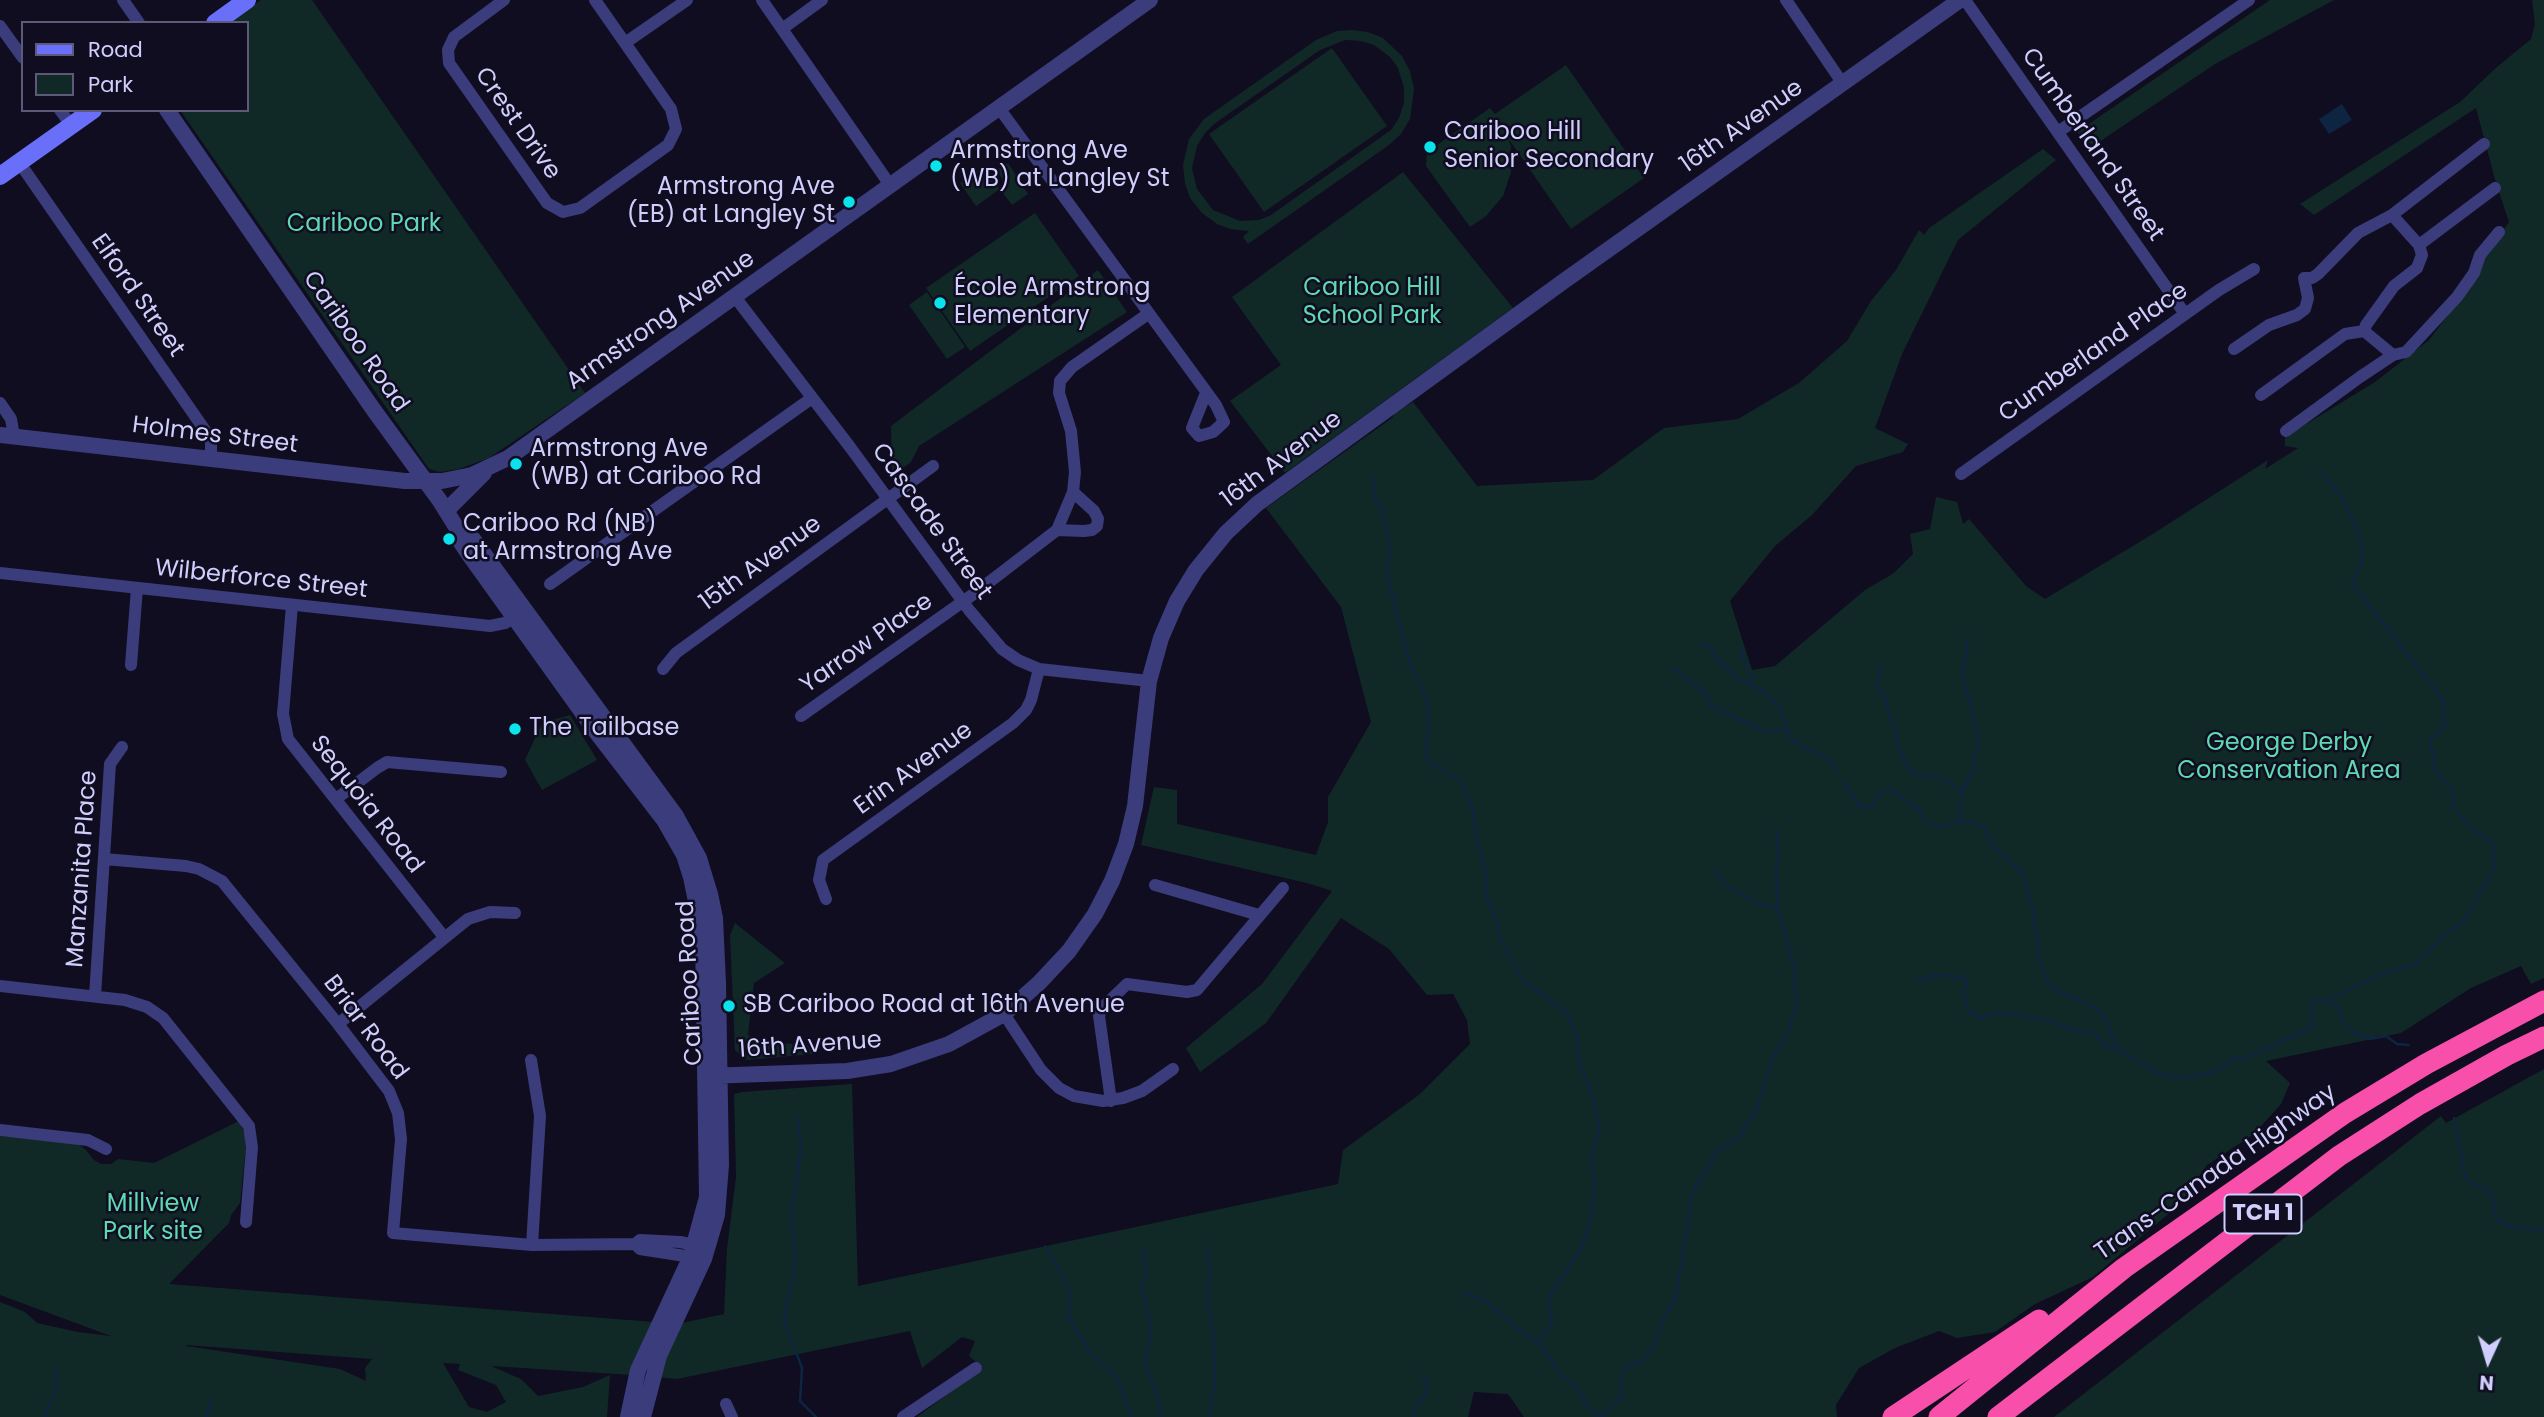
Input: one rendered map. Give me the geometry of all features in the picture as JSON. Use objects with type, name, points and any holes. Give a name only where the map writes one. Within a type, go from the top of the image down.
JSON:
[{"type":"highway","name":"Trans-Canada Highway","points":[[1939,1417],[2124,1268],[2368,1099],[2438,1057],[2544,1001]]},
{"type":"highway","name":"TCH 1","points":[[1998,1417],[2339,1156],[2420,1104],[2544,1037]]},
{"type":"highway","points":[[1893,1417],[2094,1283],[2124,1268]]},
{"type":"main road","points":[[218,21],[247,0]]},
{"type":"main road","points":[[0,176],[90,112]]},
{"type":"street","points":[[123,0],[138,21]]},
{"type":"street","name":"Crest Drive","points":[[504,0],[456,34],[449,47],[448,58],[547,203],[558,211],[580,208],[668,145],[674,136],[676,124],[673,113],[595,0]]},
{"type":"street","points":[[625,43],[687,0]]},
{"type":"street","points":[[762,0],[890,185]]},
{"type":"street","points":[[782,29],[822,0]]},
{"type":"street","name":"Armstrong Avenue","points":[[425,481],[456,480],[486,470],[508,458],[1150,0]]},
{"type":"street","points":[[1786,0],[1843,84]]},
{"type":"street","name":"16th Avenue","points":[[713,1075],[848,1071],[891,1064],[949,1044],[1004,1014],[1040,983],[1069,951],[1095,914],[1112,881],[1126,844],[1135,806],[1149,681],[1161,638],[1177,601],[1209,551],[1242,517],[1564,281],[1963,0]]},
{"type":"street","name":"Cumberland Street","points":[[1963,0],[2185,314]]},
{"type":"street","points":[[2058,132],[2249,0]]},
{"type":"street","points":[[0,26],[21,55]]},
{"type":"street","points":[[999,108],[1206,393]]},
{"type":"street","points":[[61,112],[71,125]]},
{"type":"street","name":"Cariboo Road","points":[[168,112],[446,511],[458,530],[460,541],[603,741],[664,820],[684,855],[697,899],[703,936],[713,1075]]},
{"type":"street","points":[[2234,349],[2269,325],[2297,315],[2305,309],[2308,298],[2304,278],[2312,278],[2318,274],[2358,233],[2392,215],[2484,145]]},
{"type":"street","name":"Elford Street","points":[[19,162],[211,439],[212,457]]},
{"type":"street","points":[[2419,244],[2495,188]]},
{"type":"street","points":[[2364,331],[2394,286],[2417,268],[2422,255],[2419,244],[2392,215]]},
{"type":"street","points":[[2286,431],[2393,355],[2406,352],[2457,297],[2474,273],[2480,255],[2499,232]]},
{"type":"street","name":"Cumberland Place","points":[[1961,474],[2185,314],[2253,269]]},
{"type":"street","name":"Cascade Street","points":[[734,297],[1002,649],[1039,669],[1149,681]]},
{"type":"street","points":[[1073,492],[1094,511],[1098,519],[1097,526],[1092,530],[1057,530],[1073,492],[1074,453],[1071,431],[1060,398],[1060,381],[1072,367],[1148,314]]},
{"type":"street","points":[[2261,395],[2345,334],[2364,331],[2393,355]]},
{"type":"street","points":[[550,584],[813,398]]},
{"type":"street","points":[[0,403],[11,419],[7,436]]},
{"type":"street","name":"Holmes Street","points":[[7,436],[212,457],[405,481],[425,481]]},
{"type":"street","name":"15th Avenue","points":[[663,668],[676,653],[933,466]]},
{"type":"street","points":[[446,511],[486,470]]},
{"type":"street","name":"Cariboo Road","points":[[458,530],[472,539],[676,816],[699,858],[715,918],[713,1075],[707,1196],[699,1252],[659,1356],[646,1397],[643,1417]]},
{"type":"street","name":"Yarrow Place","points":[[801,716],[963,601],[1057,530]]},
{"type":"street","name":"Wilberforce Street","points":[[0,573],[490,626],[505,623],[515,617]]},
{"type":"street","points":[[131,665],[137,588]]},
{"type":"street","name":"Sequoia Road","points":[[292,605],[283,714],[285,731],[293,747],[444,937]]},
{"type":"street","name":"Erin Avenue","points":[[826,899],[819,880],[823,860],[1021,716],[1031,700],[1039,669]]},
{"type":"street","name":"Manzanita Place","points":[[95,996],[110,764],[122,747]]},
{"type":"street","points":[[336,799],[387,762],[501,772]]},
{"type":"street","name":"Briar Road","points":[[104,859],[186,866],[199,869],[222,881],[338,1024],[388,1091],[398,1114],[401,1139],[393,1233],[532,1245],[635,1244],[640,1240],[699,1252]]},
{"type":"street","points":[[1155,885],[1259,915]]},
{"type":"street","points":[[1111,1101],[1099,1016],[1101,1009],[1127,984],[1187,992],[1197,990],[1283,888]]},
{"type":"street","points":[[338,1024],[468,919],[478,914],[515,913]]},
{"type":"street","points":[[0,986],[136,1003],[163,1018],[246,1121],[251,1132],[246,1222]]},
{"type":"street","points":[[1004,1014],[1041,1070],[1059,1088],[1082,1098],[1111,1101],[1142,1091],[1173,1069]]},
{"type":"street","points":[[531,1059],[540,1116],[532,1245]]},
{"type":"street","points":[[0,1130],[88,1140],[106,1149]]},
{"type":"street","name":"Cariboo Road","points":[[628,1417],[631,1395],[643,1358],[699,1252]]},
{"type":"street","points":[[903,1417],[976,1368]]},
{"type":"street","points":[[726,1404],[732,1417]]},
{"type":"green space","name":"Cariboo Park","points":[[261,0],[312,0],[585,393],[489,458],[459,469],[440,472],[429,469],[181,112],[248,112],[248,21],[232,21]]},
{"type":"green space","points":[[2270,0],[2334,0],[2215,64],[2093,146],[2077,132]]},
{"type":"green space","name":"George Derby Conservation Area","points":[[2532,0],[2544,0],[2544,978],[2531,984],[2521,966],[2471,988],[2401,1033],[2266,1061],[2290,1083],[2281,1104],[2254,1134],[2207,1165],[2179,1205],[2093,1277],[2035,1304],[1995,1332],[1957,1338],[1939,1331],[1895,1348],[1859,1368],[1836,1405],[1837,1417],[1524,1417],[1508,1394],[1474,1392],[1468,1417],[917,1417],[983,1368],[969,1356],[975,1341],[962,1337],[922,1368],[910,1331],[677,1379],[658,1377],[682,1323],[724,1314],[727,1249],[736,1177],[734,1094],[852,1084],[858,1286],[1338,1184],[1343,1150],[1420,1094],[1470,1044],[1467,1020],[1453,994],[1427,995],[1389,949],[1341,918],[1266,1023],[1200,1072],[1186,1048],[1262,984],[1332,891],[1141,845],[1154,787],[1177,790],[1177,824],[1316,855],[1328,822],[1328,797],[1371,722],[1341,607],[1266,508],[1392,418],[1395,412],[1413,402],[1477,486],[1593,480],[1664,428],[1738,419],[1799,383],[1847,341],[1871,301],[1896,270],[1919,230],[1924,235],[1929,228],[2043,149],[2056,160],[1958,240],[1902,354],[1875,428],[1908,444],[1903,452],[1856,466],[1812,515],[1775,546],[1730,601],[1752,670],[1775,666],[1865,590],[1894,573],[1913,554],[1910,534],[1930,529],[1936,497],[1957,502],[1963,524],[1969,519],[2026,586],[2045,599],[2268,460],[2265,469],[2298,448],[2285,446],[2285,437],[2375,382],[2429,340],[2479,274],[2484,258],[2509,222],[2476,108],[2314,215],[2300,204],[2460,102],[2531,39],[2535,24]]},
{"type":"green space","points":[[1337,31],[1368,32],[1383,38],[1402,56],[1410,71],[1414,89],[1410,119],[1401,134],[1389,145],[1248,244],[1243,237],[1249,231],[1230,229],[1217,224],[1202,213],[1190,198],[1183,165],[1189,139],[1204,119],[1316,40]],"holes":[[[1345,40],[1374,45],[1390,57],[1398,68],[1404,88],[1404,103],[1391,130],[1271,215],[1259,220],[1240,221],[1213,210],[1197,189],[1192,168],[1197,146],[1205,133],[1320,50]]]},
{"type":"green space","points":[[1332,48],[1387,126],[1264,212],[1209,134]]},
{"type":"green space","points":[[1566,65],[1644,178],[1571,229],[1508,138],[1511,147],[1511,172],[1503,196],[1486,216],[1470,227],[1426,166],[1427,152],[1490,108],[1495,114]]},
{"type":"green space","points":[[1008,163],[1028,194],[1012,205],[1003,193],[1007,188],[997,170]]},
{"type":"green space","points":[[984,166],[1000,189],[976,206],[960,183]]},
{"type":"green space","name":"Cariboo Hill School Park","points":[[1403,172],[1513,308],[1285,473],[1230,401],[1281,365],[1232,297]]},
{"type":"green space","points":[[1035,213],[1079,276],[970,351],[926,288]]},
{"type":"green space","points":[[1098,270],[1127,312],[919,446],[911,462],[892,476],[891,426]]},
{"type":"green space","points":[[927,292],[965,347],[947,359],[909,305]]},
{"type":"green space","points":[[570,715],[597,760],[542,790],[525,760],[542,723]]},
{"type":"green space","points":[[735,923],[785,963],[754,983],[748,1035],[764,1041],[812,1046],[814,1054],[746,1060],[735,1050],[730,935]]},
{"type":"green space","points":[[2544,1069],[2544,1417],[2054,1417],[2441,1116],[2446,1123]]},
{"type":"green space","name":"Millview Park site","points":[[239,1121],[245,1134],[240,1203],[231,1215],[229,1223],[169,1284],[654,1322],[632,1375],[491,1366],[521,1379],[538,1396],[583,1387],[610,1375],[607,1417],[0,1417],[0,1302],[25,1312],[37,1323],[111,1336],[0,1295],[0,1136],[78,1144],[101,1164],[111,1164],[118,1159],[154,1163]],"holes":[[[186,1345],[372,1359],[365,1368],[366,1381],[340,1369]],[[443,1363],[460,1364],[458,1370],[496,1385],[506,1402],[487,1412],[469,1407]]]},
{"type":"water","points":[[2342,104],[2352,120],[2329,134],[2319,119]]},
{"type":"waterway","points":[[2320,471],[2341,496],[2359,534],[2363,558],[2352,584],[2443,700],[2445,726],[2430,740],[2436,771],[2453,791],[2453,808],[2474,830],[2492,842],[2494,868],[2464,921],[2444,935],[2416,964],[2377,976],[2328,1000]]},
{"type":"waterway","points":[[1373,476],[1375,498],[1383,513],[1389,540],[1388,579],[1410,664],[1426,697],[1429,726],[1426,759],[1461,782],[1472,806],[1485,870],[1486,895],[1499,925],[1498,935],[1523,980],[1567,1013],[1577,1037],[1580,1065],[1592,1093],[1600,1128],[1591,1168],[1595,1182],[1589,1224],[1581,1249],[1548,1299],[1552,1323],[1541,1335],[1541,1346],[1592,1411],[1602,1417]]},
{"type":"waterway","points":[[1959,821],[1962,792],[1972,774],[1978,740],[1963,674],[1968,640]]},
{"type":"waterway","points":[[1700,644],[1711,648],[1719,661],[1738,679],[1760,689],[1780,708],[1787,730]]},
{"type":"waterway","points":[[1739,647],[1753,681]]},
{"type":"waterway","points":[[1672,667],[1707,695],[1710,705],[1766,732],[1787,730],[1795,743],[1825,757],[1839,772]]},
{"type":"waterway","points":[[1882,667],[1876,684],[1886,700],[1890,718],[1897,729],[1896,743],[1908,768],[1917,775],[1934,776],[1947,781],[1962,791]]},
{"type":"waterway","points":[[1844,782],[1860,807],[1873,806],[1880,792],[1891,789],[1919,810],[1927,824],[1940,827],[1959,821],[1975,823],[1984,828],[1992,845],[2022,873],[2032,905],[2041,965],[2047,982],[2060,992],[2094,1007],[2108,1022],[2111,1035],[2120,1051],[2160,1074],[2181,1078],[2217,1071],[2232,1058],[2244,1059],[2312,1027],[2312,1002],[2328,1000],[2338,1008],[2343,1021],[2354,1033],[2370,1039],[2386,1036],[2397,1044],[2409,1045]]},
{"type":"waterway","points":[[1601,1416],[1623,1395],[1620,1380],[1627,1366],[1642,1361],[1653,1348],[1663,1319],[1676,1297],[1692,1193],[1717,1151],[1739,1137],[1757,1109],[1773,1057],[1788,1034],[1796,1006],[1795,973],[1778,908],[1776,874],[1779,850],[1776,829]]},
{"type":"waterway","points":[[1716,869],[1725,885],[1759,904],[1778,908]]},
{"type":"waterway","points":[[1917,981],[1936,975],[1962,977],[1967,982],[1964,991],[1969,1012],[1982,1018],[1991,1014],[2007,1013],[2053,1022],[2078,1032],[2096,1033],[2102,1044],[2120,1051]]},
{"type":"waterway","points":[[797,1117],[801,1147],[792,1213],[795,1263],[784,1320],[802,1368],[800,1401],[816,1417]]},
{"type":"waterway","points":[[2454,1118],[2466,1180],[2491,1193],[2497,1221],[2516,1228],[2544,1230]]},
{"type":"waterway","points":[[1045,1246],[1070,1290],[1068,1317],[1089,1351],[1117,1378],[1132,1417]]},
{"type":"waterway","points":[[1207,1247],[1210,1271],[1207,1294],[1215,1377],[1210,1417]]},
{"type":"waterway","points":[[1143,1249],[1146,1271],[1142,1285],[1151,1330],[1145,1364],[1160,1402],[1160,1417]]},
{"type":"waterway","points":[[1464,1292],[1487,1302],[1541,1346]]},
{"type":"waterway","points":[[44,1417],[56,1390],[55,1366]]},
{"type":"waterway","points":[[1413,1417],[1416,1405],[1428,1391],[1423,1375]]},
{"type":"waterway","points":[[206,1417],[212,1399]]},
{"type":"place","name":"Cariboo Hill Senior Secondary","points":[[1430,147]]},
{"type":"place","name":"Armstrong Ave (WB) at Langley St","points":[[936,166]]},
{"type":"place","name":"Armstrong Ave (EB) at Langley St","points":[[849,202]]},
{"type":"place","name":"École Armstrong Elementary","points":[[940,303]]},
{"type":"place","name":"Armstrong Ave (WB) at Cariboo Rd","points":[[516,464]]},
{"type":"place","name":"Cariboo Rd (NB) at Armstrong Ave","points":[[449,539]]},
{"type":"place","name":"The Tailbase","points":[[515,729]]},
{"type":"place","name":"SB Cariboo Road at 16th Avenue","points":[[729,1006]]}]
